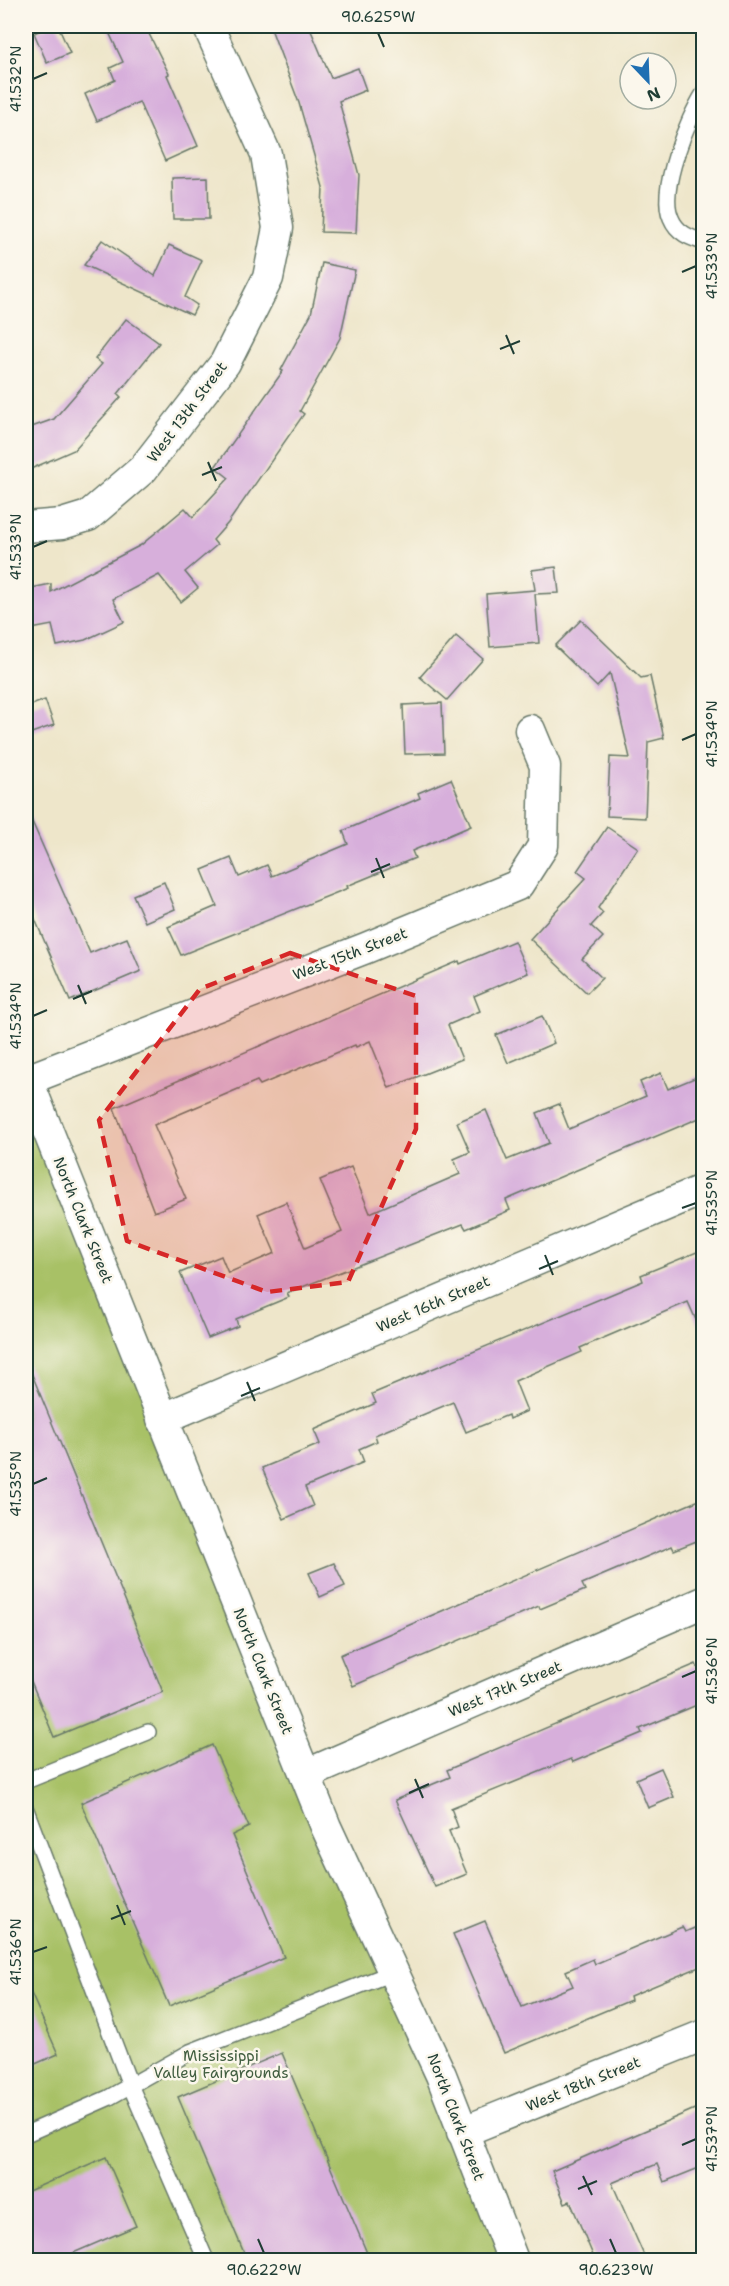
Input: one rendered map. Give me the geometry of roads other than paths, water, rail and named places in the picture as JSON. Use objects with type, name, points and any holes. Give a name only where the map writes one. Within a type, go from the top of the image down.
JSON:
[{"type":"street","name":"West 13th Street","points":[[26,527],[62,524],[88,516],[143,469],[225,363],[268,278],[278,228],[266,154],[208,26]]},
{"type":"street","name":"West 15th Street","points":[[26,1079],[366,948],[518,885],[543,846],[545,766],[530,730]]},
{"type":"street","name":"North Clark Street","points":[[26,1079],[326,1827],[441,2075],[513,2260]]},
{"type":"street","name":"West 16th Street","points":[[162,1419],[704,1189]]},
{"type":"street","name":"West 17th Street","points":[[305,1775],[704,1602]]},
{"type":"street","name":"West 18th Street","points":[[462,2132],[704,2035]]},
{"type":"lane","points":[[704,93],[681,138],[667,199],[670,219],[684,236],[704,242]]},
{"type":"lane","points":[[26,1781],[147,1732]]},
{"type":"lane","points":[[26,1810],[130,2085],[206,2260]]},
{"type":"lane","points":[[26,2134],[108,2098],[190,2052],[394,1972]]},
{"type":"park label","name":"Mississippi Valley Fairgrounds","points":[[221,2064]]}]
